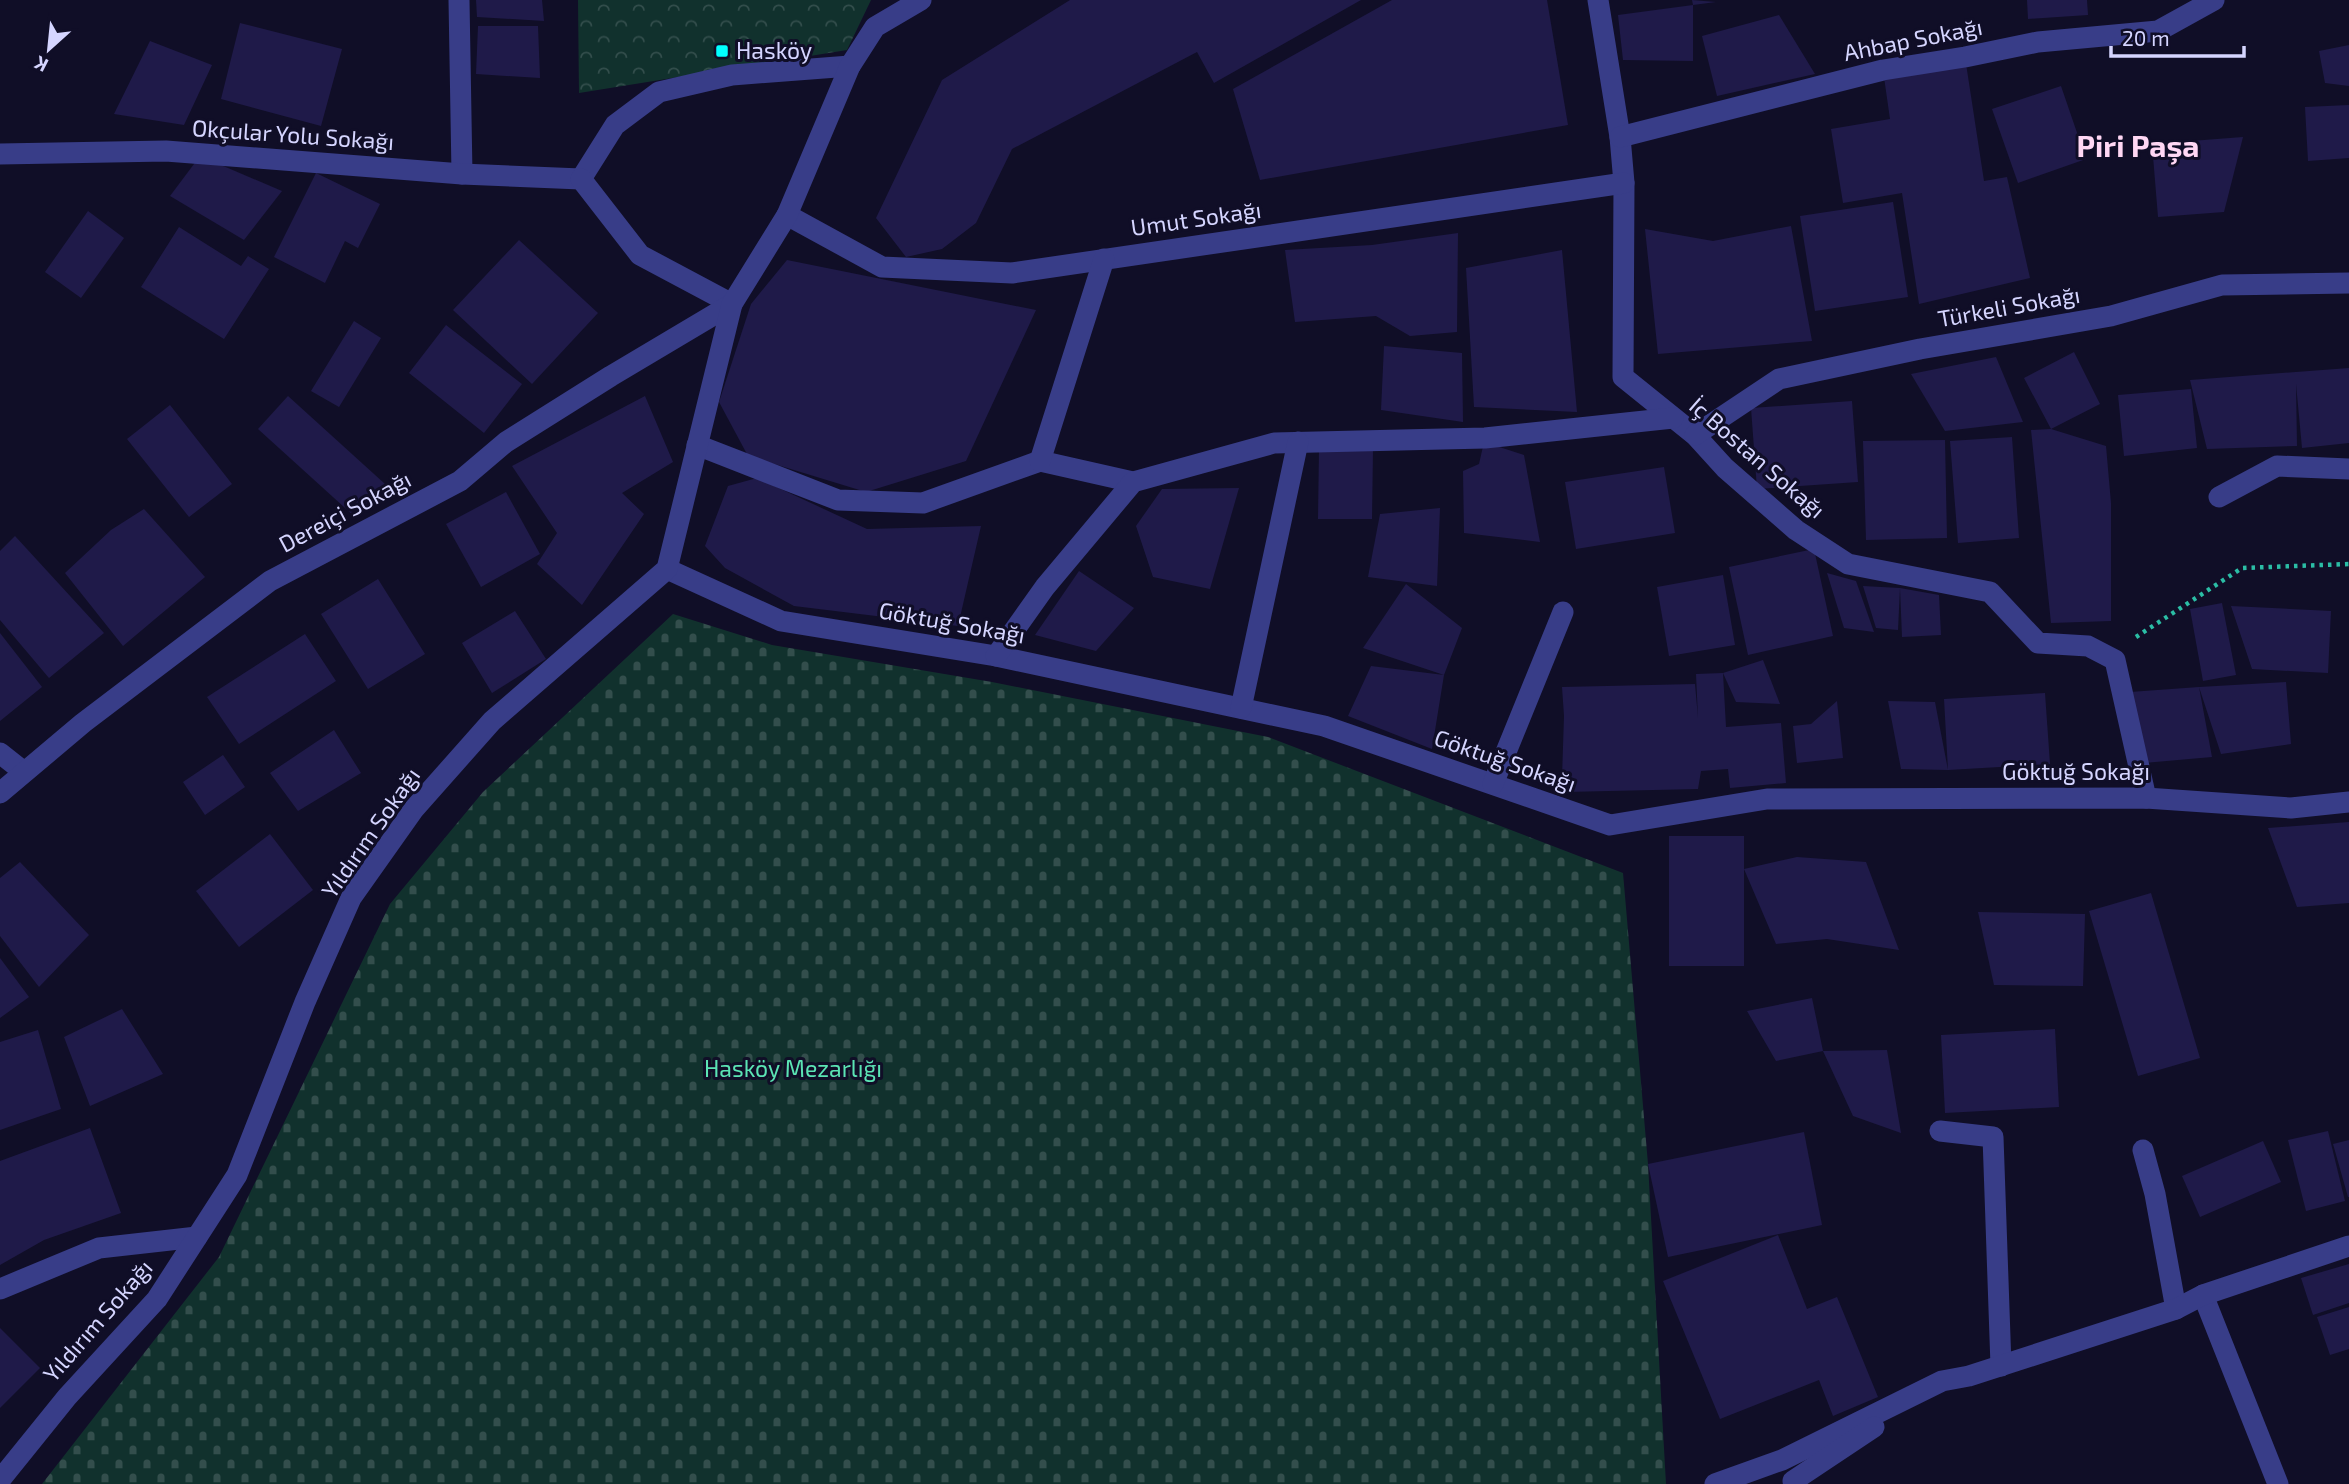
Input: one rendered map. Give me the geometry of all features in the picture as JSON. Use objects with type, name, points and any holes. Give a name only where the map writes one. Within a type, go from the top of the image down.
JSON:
[{"type":"street","points":[[459,0],[462,174]]},
{"type":"street","points":[[667,569],[732,304],[787,215],[850,66],[875,27],[887,0]]},
{"type":"street","points":[[875,27],[921,0]]},
{"type":"street","name":"İç Bostan Sokağı","points":[[1598,0],[1620,137],[1624,183],[1623,377],[1695,435],[1725,468],[1796,530],[1848,564],[1990,592],[2038,643],[2088,646],[2107,656]]},
{"type":"street","name":"Ahbap Sokağı","points":[[1620,137],[1883,70],[2038,42],[2158,31],[2214,0]]},
{"type":"street","points":[[732,304],[640,255],[581,179],[615,125],[659,92],[732,75],[850,66]]},
{"type":"street","name":"Okçular Yolu Sokağı","points":[[0,154],[166,151],[462,174],[581,179]]},
{"type":"street","name":"Umut Sokağı","points":[[787,215],[882,267],[1012,273],[1624,183]]},
{"type":"street","points":[[1040,461],[1104,259]]},
{"type":"street","name":"Türkeli Sokağı","points":[[1695,435],[1779,379],[1920,349],[2111,316],[2222,285],[2349,283]]},
{"type":"street","name":"Dereiçi Sokağı","points":[[0,793],[83,723],[271,581],[460,481],[506,442],[732,304]]},
{"type":"street","points":[[697,446],[838,500],[923,503],[1040,461],[1133,482],[1274,443],[1494,437],[1673,418]]},
{"type":"street","points":[[1241,708],[1298,442]]},
{"type":"street","points":[[2219,497],[2277,466],[2349,469]]},
{"type":"street","points":[[996,656],[1045,587],[1133,482]]},
{"type":"street","name":"Göktuğ Sokağı","points":[[667,569],[781,621],[996,656],[1324,726],[1610,825],[1767,799],[2146,798],[2291,808],[2349,802]]},
{"type":"street","name":"Yıldırım Sokağı","points":[[0,1480],[67,1397],[157,1299],[237,1175],[305,1002],[351,898],[406,820],[492,721],[667,569]]},
{"type":"street","points":[[1493,784],[1563,612]]},
{"type":"street","points":[[2107,656],[2115,660],[2146,798]]},
{"type":"street","points":[[0,753],[24,772]]},
{"type":"street","points":[[1940,1130],[1993,1137],[2001,1366]]},
{"type":"street","points":[[2143,1150],[2155,1194],[2176,1309]]},
{"type":"street","points":[[0,1289],[99,1248],[197,1237]]},
{"type":"street","points":[[1715,1484],[1782,1460],[1942,1381],[1969,1376],[2176,1309],[2203,1295],[2349,1246]]},
{"type":"street","points":[[2203,1295],[2278,1484]]},
{"type":"street","points":[[1794,1484],[1793,1481],[1942,1381]]},
{"type":"path","points":[[2107,656],[2242,568],[2349,564]]},
{"type":"green space","points":[[578,0],[871,0],[847,50],[579,93]]},
{"type":"green space","name":"Hasköy Mezarlığı","points":[[673,614],[772,645],[992,682],[1268,737],[1623,873],[1648,1164],[1666,1484],[42,1484],[219,1257],[390,904],[483,792]]},
{"type":"building","points":[[476,0],[542,0],[544,21],[477,17]]},
{"type":"building","points":[[1070,0],[1361,0],[1214,83],[1197,52],[1012,149],[976,223],[942,249],[906,257],[876,218],[942,80]]},
{"type":"building","points":[[1392,0],[1547,0],[1568,125],[1260,180],[1233,89]]},
{"type":"building","points":[[1692,0],[1716,2],[1693,5]]},
{"type":"building","points":[[2027,0],[2087,0],[2088,15],[2028,19]]},
{"type":"building","points":[[1693,5],[1693,61],[1623,60],[1618,15]]},
{"type":"building","points":[[1779,15],[1815,74],[1717,96],[1702,36]]},
{"type":"building","points":[[240,23],[342,49],[321,126],[221,99]]},
{"type":"building","points":[[478,26],[538,26],[540,78],[476,74]]},
{"type":"building","points":[[150,41],[212,65],[184,125],[114,114]]},
{"type":"building","points":[[2349,45],[2349,86],[2325,83],[2319,51]]},
{"type":"building","points":[[1965,57],[1984,181],[2007,177],[2030,278],[1919,304],[1902,193],[1843,203],[1831,129],[1890,119],[1883,70]]},
{"type":"building","points":[[2061,86],[2086,159],[2018,183],[1992,109]]},
{"type":"building","points":[[2349,105],[2349,158],[2308,161],[2305,107]]},
{"type":"building","points":[[2243,137],[2224,212],[2158,217],[2152,144]]},
{"type":"building","points":[[200,156],[282,191],[244,240],[170,196]]},
{"type":"building","points":[[316,173],[380,204],[358,248],[345,241],[325,283],[274,257]]},
{"type":"building","points":[[1893,202],[1908,297],[1815,311],[1800,216]]},
{"type":"building","points":[[88,211],[124,238],[81,298],[45,272]]},
{"type":"building","points":[[1791,226],[1812,341],[1658,354],[1645,229],[1713,241]]},
{"type":"building","points":[[179,227],[241,266],[248,256],[269,269],[224,339],[141,287]]},
{"type":"building","points":[[1458,233],[1457,332],[1410,336],[1376,316],[1295,322],[1285,250],[1372,245]]},
{"type":"building","points":[[519,240],[598,313],[532,384],[453,310]]},
{"type":"building","points":[[1562,250],[1577,412],[1474,407],[1466,268]]},
{"type":"building","points":[[787,260],[1036,310],[966,461],[866,492],[748,456],[719,402],[751,304]]},
{"type":"building","points":[[354,321],[381,338],[339,407],[311,391]]},
{"type":"building","points":[[446,325],[522,384],[484,433],[409,373]]},
{"type":"building","points":[[1384,346],[1462,353],[1463,422],[1381,410]]},
{"type":"building","points":[[2074,352],[2100,404],[2051,429],[2024,378]]},
{"type":"building","points":[[1996,357],[2023,422],[1945,431],[1911,374]]},
{"type":"building","points":[[2349,368],[2349,443],[2302,448],[2296,384],[2297,446],[2207,449],[2190,380]]},
{"type":"building","points":[[2191,389],[2197,448],[2124,456],[2118,395]]},
{"type":"building","points":[[288,396],[385,484],[355,517],[258,429]]},
{"type":"building","points":[[645,396],[673,462],[622,493],[644,514],[582,605],[537,564],[557,533],[512,466]]},
{"type":"building","points":[[1852,401],[1858,482],[1757,489],[1751,408]]},
{"type":"building","points":[[170,405],[232,484],[189,517],[127,439]]},
{"type":"building","points":[[2051,429],[2106,446],[2111,503],[2111,621],[2051,623],[2031,430]]},
{"type":"building","points":[[2012,437],[2019,538],[1958,543],[1950,441]]},
{"type":"building","points":[[1945,440],[1947,538],[1866,540],[1863,441]]},
{"type":"building","points":[[1484,442],[1524,455],[1540,542],[1464,533],[1463,471],[1479,464]]},
{"type":"building","points":[[1319,448],[1373,449],[1372,519],[1318,519]]},
{"type":"building","points":[[1664,467],[1675,533],[1576,549],[1565,482]]},
{"type":"building","points":[[757,478],[867,529],[981,526],[958,626],[794,606],[725,568],[705,546],[728,486]]},
{"type":"building","points":[[1239,488],[1210,589],[1153,577],[1136,526],[1162,489]]},
{"type":"building","points":[[506,492],[540,554],[481,587],[446,524]]},
{"type":"building","points":[[1440,508],[1437,586],[1368,577],[1380,514]]},
{"type":"building","points":[[144,509],[205,577],[123,646],[65,573],[111,530]]},
{"type":"building","points":[[15,536],[104,633],[49,678],[0,620],[0,551]]},
{"type":"building","points":[[1814,549],[1833,636],[1748,655],[1729,567]]},
{"type":"building","points":[[1079,571],[1134,608],[1096,651],[1035,635]]},
{"type":"building","points":[[1827,573],[1856,581],[1874,632],[1844,628]]},
{"type":"building","points":[[1723,575],[1735,645],[1669,656],[1657,587]]},
{"type":"building","points":[[378,579],[425,654],[368,689],[321,614]]},
{"type":"building","points":[[1406,584],[1462,628],[1444,675],[1363,648]]},
{"type":"building","points":[[1863,586],[1900,588],[1898,630],[1876,628]]},
{"type":"building","points":[[1900,588],[1939,595],[1941,635],[1902,637]]},
{"type":"building","points":[[2222,603],[2236,675],[2203,681],[2190,609]]},
{"type":"building","points":[[2231,606],[2331,611],[2328,673],[2252,669]]},
{"type":"building","points":[[515,611],[546,659],[492,693],[462,643]]},
{"type":"building","points":[[0,633],[42,687],[0,721]]},
{"type":"building","points":[[305,634],[336,681],[239,744],[207,697]]},
{"type":"building","points":[[1763,660],[1780,704],[1736,702],[1723,673]]},
{"type":"building","points":[[1371,666],[1444,675],[1432,749],[1348,716]]},
{"type":"building","points":[[1723,673],[1726,727],[1781,723],[1786,783],[1730,788],[1728,769],[1701,771],[1698,789],[1565,792],[1562,778],[1562,687],[1695,684],[1698,718],[1696,674]]},
{"type":"building","points":[[2286,682],[2291,744],[2221,754],[2199,687]]},
{"type":"building","points":[[2199,687],[2212,757],[2144,763],[2130,692]]},
{"type":"building","points":[[2045,693],[2050,764],[1948,770],[1944,699]]},
{"type":"building","points":[[1837,701],[1843,758],[1797,763],[1793,726],[1811,724]]},
{"type":"building","points":[[1888,701],[1935,702],[1948,770],[1901,769]]},
{"type":"building","points":[[334,730],[361,773],[298,811],[270,773]]},
{"type":"building","points":[[223,755],[245,787],[205,815],[183,782]]},
{"type":"building","points":[[2349,822],[2349,903],[2297,907],[2268,828]]},
{"type":"building","points":[[270,834],[313,890],[239,947],[196,891]]},
{"type":"building","points":[[1669,836],[1744,836],[1744,966],[1669,966]]},
{"type":"building","points":[[1797,857],[1866,862],[1899,950],[1827,939],[1776,944],[1744,869]]},
{"type":"building","points":[[20,862],[89,935],[39,987],[0,936],[0,878]]},
{"type":"building","points":[[2151,893],[2200,1058],[2138,1076],[2089,911]]},
{"type":"building","points":[[1978,912],[2085,914],[2083,986],[1994,985]]},
{"type":"building","points":[[0,958],[29,997],[0,1018]]},
{"type":"building","points":[[1812,998],[1823,1051],[1776,1061],[1747,1011]]},
{"type":"building","points":[[122,1009],[163,1074],[90,1106],[64,1037]]},
{"type":"building","points":[[2055,1029],[2059,1107],[1945,1113],[1941,1035]]},
{"type":"building","points":[[38,1030],[61,1109],[0,1130],[0,1042]]},
{"type":"building","points":[[1887,1050],[1901,1133],[1853,1116],[1823,1051]]},
{"type":"building","points":[[90,1128],[121,1213],[44,1240],[0,1265],[0,1161]]},
{"type":"building","points":[[2328,1131],[2345,1201],[2306,1211],[2288,1140]]},
{"type":"building","points":[[1804,1132],[1822,1225],[1668,1257],[1648,1164]]},
{"type":"building","points":[[2349,1140],[2349,1197],[2348,1197],[2333,1144]]},
{"type":"building","points":[[2263,1141],[2281,1182],[2200,1217],[2182,1176]]},
{"type":"building","points":[[1778,1235],[1807,1309],[1837,1297],[1878,1397],[1833,1416],[1819,1380],[1720,1419],[1663,1281]]},
{"type":"building","points":[[2349,1264],[2349,1303],[2313,1315],[2301,1278]]},
{"type":"building","points":[[2349,1307],[2349,1349],[2330,1355],[2317,1317]]},
{"type":"building","points":[[0,1328],[40,1368],[0,1408]]},
{"type":"place","name":"Hasköy","points":[[722,51]]},
{"type":"district","name":"Piri Paşa","points":[[2138,147]]}]
